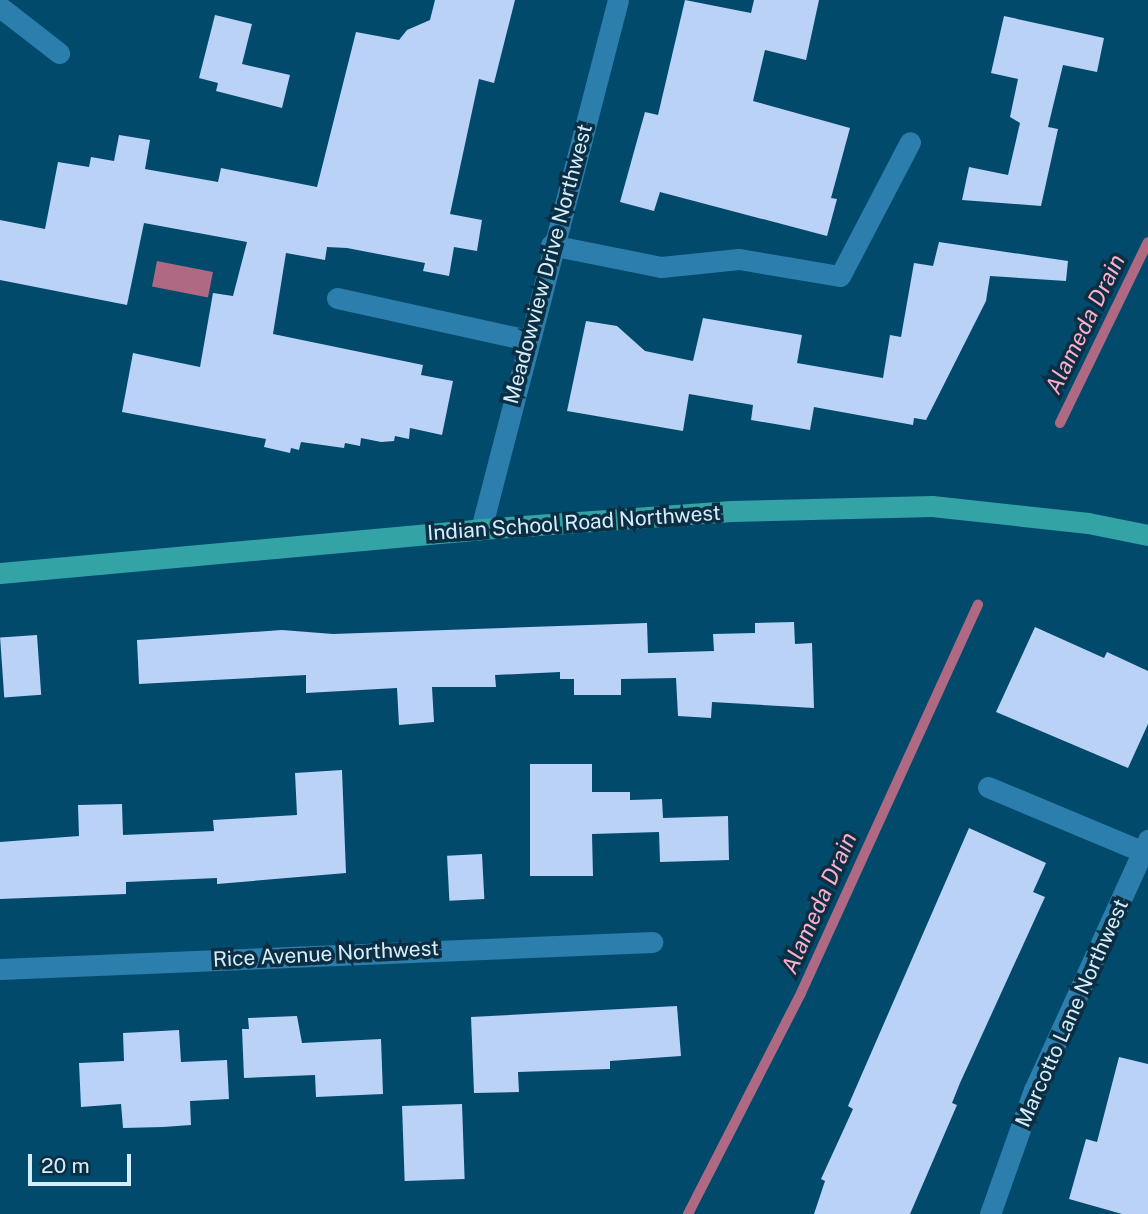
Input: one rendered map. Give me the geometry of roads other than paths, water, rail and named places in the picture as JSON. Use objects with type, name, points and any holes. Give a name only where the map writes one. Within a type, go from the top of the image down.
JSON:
[{"type":"main road","name":"Indian School Road Northwest","points":[[0,573],[481,529],[731,511],[932,506],[1088,523],[1148,535]]},
{"type":"street","name":"Meadowview Drive Northwest","points":[[481,529],[551,246],[618,0]]},
{"type":"street","points":[[0,7],[59,53]]},
{"type":"street","points":[[551,246],[661,267],[739,259],[840,276],[910,142]]},
{"type":"street","points":[[337,298],[528,340]]},
{"type":"street","points":[[988,787],[1147,849]]},
{"type":"street","name":"Marcotto Lane Northwest","points":[[990,1214],[1034,1090],[1147,849]]},
{"type":"street","name":"Rice Avenue Northwest","points":[[0,969],[652,942]]},
{"type":"waterway","name":"Alameda Drain","points":[[1060,423],[1148,242]]},
{"type":"waterway","name":"Alameda Drain","points":[[688,1214],[801,993],[978,604]]}]
